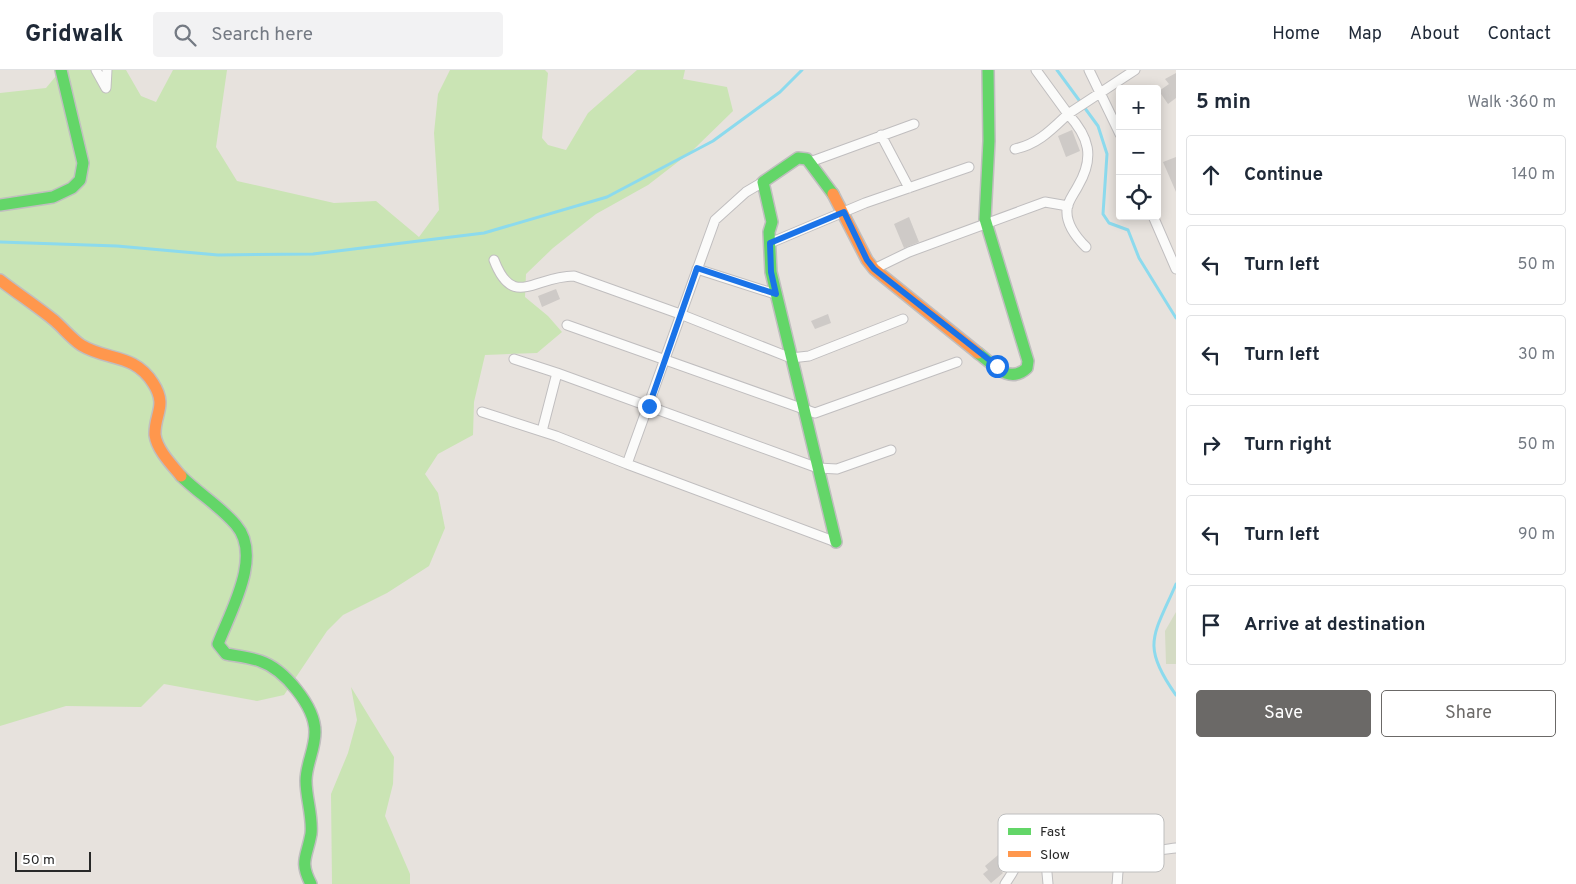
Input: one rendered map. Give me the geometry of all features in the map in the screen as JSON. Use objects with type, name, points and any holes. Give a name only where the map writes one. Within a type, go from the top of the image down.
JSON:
[{"type":"street","points":[[0,205],[34,203],[61,194],[80,180],[83,163],[61,70]]},
{"type":"street","points":[[96,70],[106,88],[107,70]]},
{"type":"street","points":[[627,464],[715,220],[746,192],[798,158],[807,159],[810,162],[844,212],[867,260],[874,269],[1004,373],[1010,376],[1018,376],[1026,368],[1028,361],[986,223],[989,141],[988,70]]},
{"type":"street","points":[[1036,70],[1086,139],[1088,158],[1086,174],[1066,212],[1076,236],[1086,247]]},
{"type":"street","points":[[1089,70],[1118,130]]},
{"type":"street","points":[[1014,149],[1026,147],[1044,137],[1068,114],[1135,70]]},
{"type":"street","points":[[810,162],[914,124]]},
{"type":"street","points":[[881,136],[908,188]]},
{"type":"street","points":[[770,243],[844,212],[969,167]]},
{"type":"street","points":[[763,182],[772,222],[770,243],[771,272],[836,542]]},
{"type":"street","points":[[874,269],[909,252],[1045,202],[1068,206]]},
{"type":"street","points":[[1155,220],[1176,269]]},
{"type":"street","points":[[494,260],[507,285],[517,288],[557,276],[574,276],[680,314],[791,358],[808,356],[902,318]]},
{"type":"street","points":[[697,268],[776,294]]},
{"type":"street","points":[[0,280],[56,322],[82,346],[139,365],[156,386],[163,404],[157,424],[156,441],[181,477],[198,493],[226,514],[239,528],[247,555],[245,580],[218,644],[226,654],[261,661],[287,677],[308,707],[315,730],[313,754],[307,769],[306,782],[311,832],[303,866],[312,884]]},
{"type":"street","points":[[567,325],[815,414],[957,362]]},
{"type":"street","points":[[514,360],[557,373],[818,468],[837,469],[891,450]]},
{"type":"street","points":[[542,431],[557,373]]},
{"type":"street","points":[[482,412],[542,431],[836,542]]},
{"type":"street","points":[[1005,884],[1012,872]]},
{"type":"green space","points":[[61,70],[126,70],[141,96],[156,102],[173,70],[227,70],[216,147],[237,181],[334,203],[376,201],[419,237],[439,210],[434,133],[438,94],[450,70],[545,70],[548,73],[542,138],[548,145],[566,150],[588,113],[637,70],[685,70],[683,79],[727,87],[733,111],[692,151],[648,185],[596,214],[553,248],[526,274],[525,297],[548,316],[562,332],[537,353],[485,355],[474,402],[473,435],[438,454],[425,474],[438,493],[445,528],[429,566],[387,593],[343,615],[327,631],[284,695],[257,701],[164,684],[141,707],[66,706],[0,726],[0,93],[46,88]]},
{"type":"green space","points":[[1176,612],[1176,664],[1166,664],[1165,631]]},
{"type":"green space","points":[[351,687],[394,757],[393,784],[385,816],[410,874],[410,884],[332,884],[331,794],[348,753],[357,720]]},
{"type":"building","points":[[1176,73],[1176,98],[1168,104],[1161,94],[1161,90],[1169,84],[1165,79]]},
{"type":"building","points":[[1072,130],[1080,151],[1066,157],[1058,136]]},
{"type":"building","points":[[1176,157],[1176,192],[1163,162]]},
{"type":"building","points":[[909,217],[919,242],[904,248],[894,224]]},
{"type":"building","points":[[556,289],[560,299],[542,307],[538,296]]},
{"type":"building","points":[[828,314],[831,323],[815,329],[811,321]]},
{"type":"building","points":[[998,855],[998,872],[1003,873],[991,883],[983,874],[988,870],[985,866]]},
{"type":"waterway","points":[[0,242],[117,246],[218,255],[313,254],[484,233],[607,197],[713,141],[780,92],[802,70]]},
{"type":"waterway","points":[[1057,70],[1098,126],[1107,154],[1103,214],[1109,223],[1128,230],[1139,258],[1176,318]]},
{"type":"waterway","points":[[1176,584],[1157,628],[1154,640],[1154,651],[1158,664],[1176,695]]},
{"type":"traffic: fast","points":[[0,205],[53,197],[72,188],[80,180],[83,163],[61,70]]},
{"type":"traffic: fast","points":[[978,353],[995,367],[1008,374],[1020,373],[1027,368],[1028,361],[985,219],[989,141],[988,70]]},
{"type":"traffic: fast","points":[[833,194],[807,159],[798,158],[763,182],[772,222],[769,232],[771,272],[836,542]]},
{"type":"traffic: fast","points":[[181,476],[230,518],[243,538],[246,552],[242,584],[218,644],[226,654],[260,661],[279,672],[304,700],[314,722],[315,739],[307,769],[306,781],[311,834],[306,854],[305,870],[311,884]]},
{"type":"traffic: slow","points":[[833,194],[867,260],[874,269],[978,353]]},
{"type":"traffic: slow","points":[[0,280],[55,321],[81,345],[129,362],[146,373],[160,398],[155,428],[156,441],[165,457],[181,476]]},
{"type":"route","points":[[649,406],[697,268],[776,294],[771,272],[770,243],[844,212],[867,260],[874,269],[997,366]]}]
